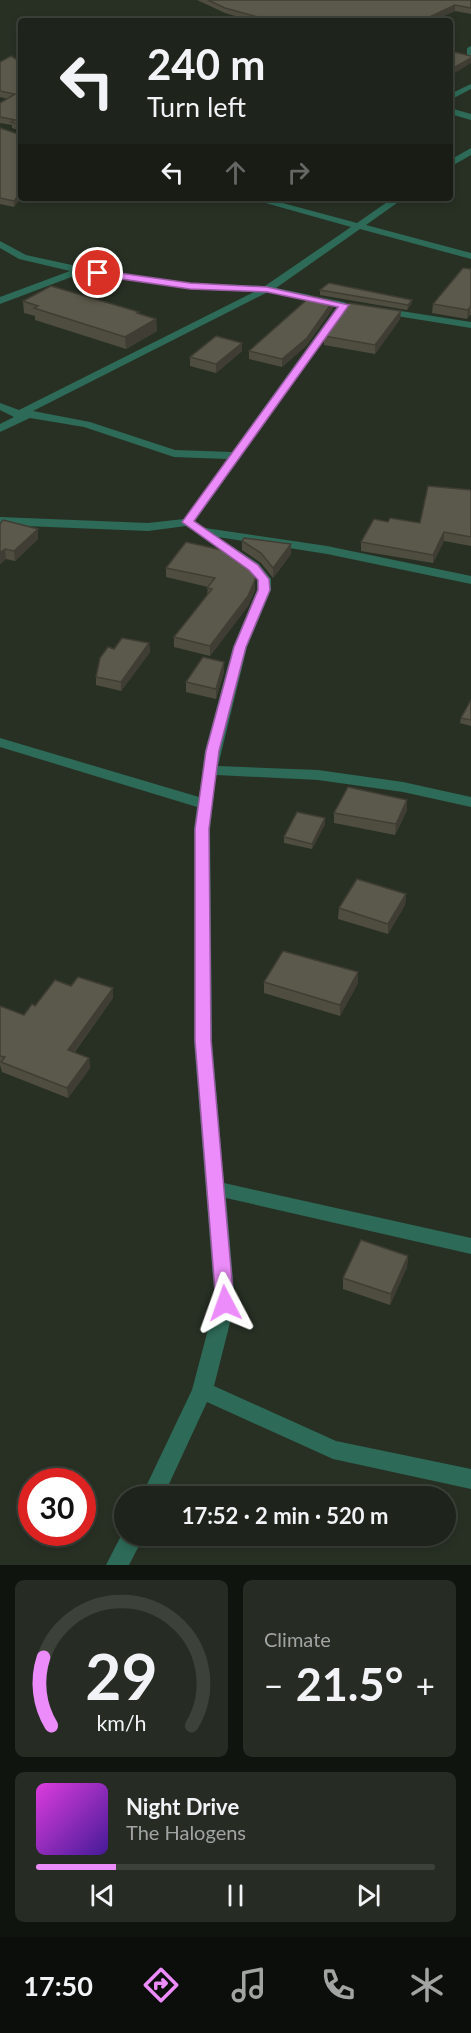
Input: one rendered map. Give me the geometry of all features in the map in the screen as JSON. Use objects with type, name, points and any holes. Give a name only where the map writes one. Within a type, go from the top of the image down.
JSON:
[{"type":"street","points":[[471,48],[471,56]]},
{"type":"street","points":[[453,95],[471,86]]},
{"type":"street","points":[[453,112],[471,117]]},
{"type":"street","points":[[453,162],[471,151]]},
{"type":"street","points":[[264,201],[471,256]]},
{"type":"street","points":[[0,406],[17,414],[23,412],[267,289],[395,201]]},
{"type":"street","points":[[0,244],[23,257],[81,270],[190,286],[267,289],[350,306],[236,456],[194,526]]},
{"type":"street","points":[[0,301],[81,270]]},
{"type":"street","points":[[367,309],[471,325]]},
{"type":"street","points":[[0,429],[28,414],[86,424],[174,453],[236,456]]},
{"type":"street","points":[[0,521],[148,527],[194,526],[327,550],[471,580]]},
{"type":"street","points":[[157,1486],[202,1390],[225,1303],[203,1041],[202,829],[212,751],[240,647],[264,590],[264,579],[254,567],[194,526]]},
{"type":"street","points":[[0,742],[205,804]]},
{"type":"street","points":[[210,770],[318,775],[403,787],[471,802]]},
{"type":"street","points":[[217,1190],[471,1246]]},
{"type":"street","points":[[202,1390],[333,1450],[471,1479]]},
{"type":"street","points":[[117,1565],[127,1546]]},
{"type":"building","points":[[208,0],[471,0],[471,8],[455,5],[427,18],[261,18],[225,8]]},
{"type":"building","points":[[453,52],[471,56],[453,68]]},
{"type":"building","points":[[11,56],[18,60],[18,124],[11,122],[16,120],[0,117],[0,103],[15,94],[0,91],[0,62]]},
{"type":"building","points":[[0,128],[18,134],[18,196],[14,201],[0,198]]},
{"type":"building","points":[[463,268],[471,269],[471,306],[468,310],[433,304]]},
{"type":"building","points":[[329,283],[412,300],[408,305],[320,290]]},
{"type":"building","points":[[51,286],[156,319],[125,337],[34,308],[38,306],[23,301]]},
{"type":"building","points":[[311,296],[333,301],[307,338],[282,359],[249,351]]},
{"type":"building","points":[[348,303],[401,311],[375,345],[324,336]]},
{"type":"building","points":[[216,336],[242,343],[216,364],[190,357]]},
{"type":"building","points":[[428,486],[471,490],[471,537],[444,532],[433,555],[361,542],[374,519],[388,522],[390,518],[420,523]]},
{"type":"building","points":[[3,520],[38,529],[14,551],[5,549],[0,553],[0,524]]},
{"type":"building","points":[[244,538],[291,544],[273,568],[261,553],[242,541]]},
{"type":"building","points":[[186,542],[235,553],[255,570],[255,580],[248,596],[210,646],[174,637],[212,589],[207,588],[215,578],[166,568]]},
{"type":"building","points":[[122,638],[149,643],[121,682],[96,677],[100,658],[108,647],[114,649]]},
{"type":"building","points":[[203,657],[224,662],[216,689],[186,682]]},
{"type":"building","points":[[471,700],[471,720],[461,718]]},
{"type":"building","points":[[348,787],[407,800],[396,824],[334,813]]},
{"type":"building","points":[[297,812],[325,818],[312,844],[284,837]]},
{"type":"building","points":[[357,879],[406,894],[388,924],[339,908]]},
{"type":"building","points":[[283,951],[358,972],[340,1005],[264,982]]},
{"type":"building","points":[[78,977],[113,988],[68,1050],[89,1058],[67,1088],[1,1062],[5,1057],[0,1056],[0,1006],[24,1015],[32,1004],[35,1006],[55,980],[71,986]]},
{"type":"building","points":[[361,1240],[408,1256],[391,1294],[343,1278]]},
{"type":"route","points":[[98,273],[190,286],[267,289],[344,305],[319,343],[188,522],[254,567],[264,579],[264,590],[240,647],[212,751],[202,829],[203,1041],[225,1303]]}]
